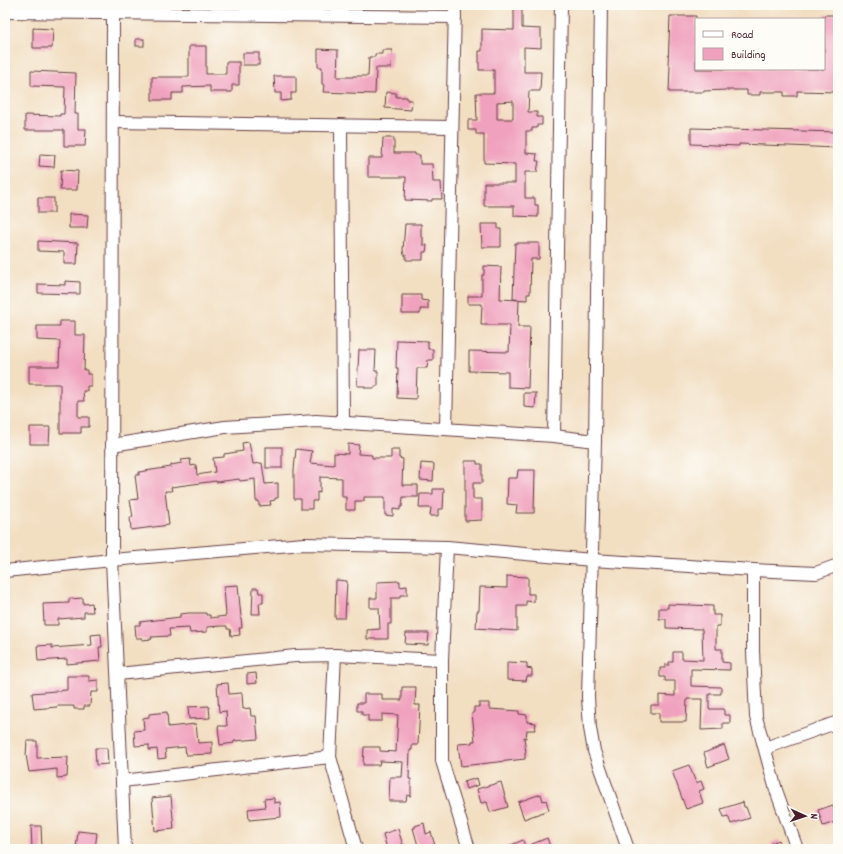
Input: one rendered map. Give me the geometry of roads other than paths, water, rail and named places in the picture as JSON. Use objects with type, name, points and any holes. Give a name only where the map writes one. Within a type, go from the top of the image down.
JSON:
[{"type":"street","points":[[554,436],[560,5]]},
{"type":"street","points":[[601,5],[595,441],[588,697],[590,728],[594,751],[628,849]]},
{"type":"street","points":[[5,12],[113,13],[455,11],[446,428]]},
{"type":"street","points":[[113,13],[112,560],[125,849]]},
{"type":"street","points":[[113,122],[452,127]]},
{"type":"street","points":[[341,125],[343,422]]},
{"type":"street","points":[[112,445],[225,428],[316,421],[446,428],[554,436],[595,441]]},
{"type":"street","points":[[5,571],[112,560],[304,544],[446,547],[592,560],[816,573],[838,565]]},
{"type":"street","points":[[446,547],[442,660],[442,761],[469,849]]},
{"type":"street","points":[[753,570],[753,651],[756,717],[776,790],[797,849]]},
{"type":"street","points":[[118,674],[295,656],[335,655],[442,660]]},
{"type":"street","points":[[335,655],[330,757],[356,849]]},
{"type":"street","points":[[765,748],[838,722]]},
{"type":"street","points":[[122,781],[330,757]]}]
